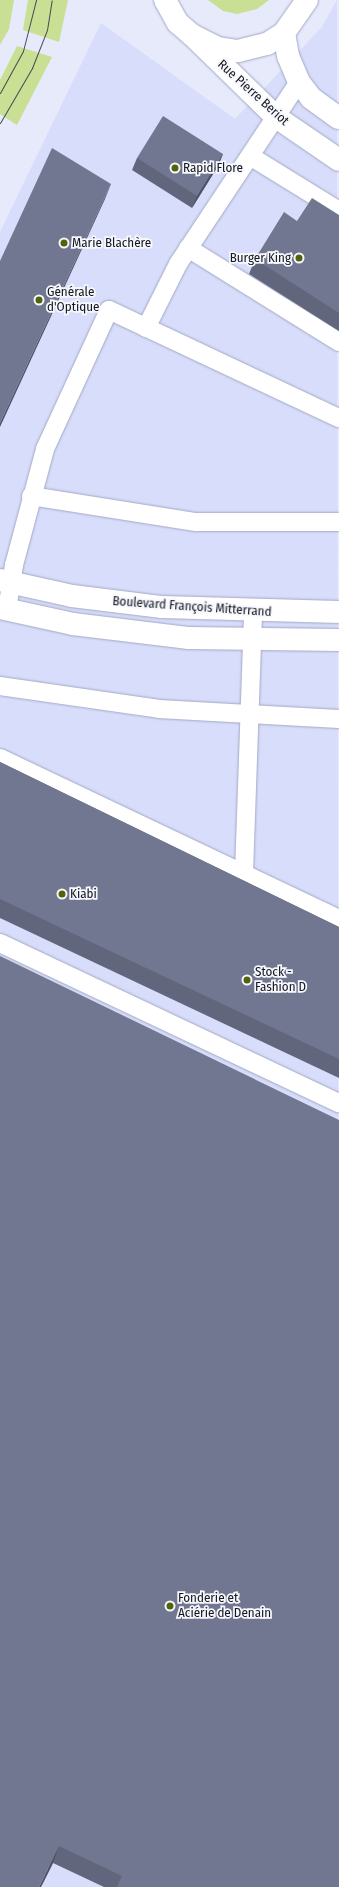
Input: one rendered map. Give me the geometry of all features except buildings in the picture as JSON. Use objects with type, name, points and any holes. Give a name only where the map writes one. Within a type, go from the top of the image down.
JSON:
[{"type":"main road","name":"Rue Pierre Beriot","points":[[165,0],[178,23],[276,117],[339,160]]},
{"type":"main road","points":[[192,36],[218,48],[238,51],[267,44],[284,33],[303,7],[323,0]]},
{"type":"main road","points":[[284,33],[288,56],[299,82],[311,98],[339,118]]},
{"type":"main road","name":"Boulevard François Mitterrand","points":[[6,581],[72,596],[154,606],[253,612],[339,612]]},
{"type":"main road","points":[[3,609],[101,628],[252,641],[339,640]]},
{"type":"lane","points":[[146,328],[188,248],[299,82]]},
{"type":"lane","points":[[250,156],[339,211]]},
{"type":"lane","points":[[188,248],[339,342]]},
{"type":"lane","points":[[3,609],[6,581],[45,449],[109,310],[339,418]]},
{"type":"lane","points":[[31,496],[196,522],[339,522]]},
{"type":"lane","points":[[244,873],[253,612]]},
{"type":"lane","points":[[0,686],[159,709],[250,716],[339,719]]},
{"type":"lane","points":[[0,758],[339,919]]},
{"type":"lane","points":[[0,943],[339,1103]]},
{"type":"shaded area","points":[[337,0],[339,1887],[0,1887],[0,232],[101,23],[235,119],[322,27]]},
{"type":"green space","points":[[0,0],[14,0],[9,29],[0,45]]},
{"type":"green space","points":[[28,0],[68,0],[59,42],[23,30]]},
{"type":"green space","points":[[208,0],[269,0],[257,9],[237,14],[223,11]]},
{"type":"green space","points":[[17,46],[52,57],[17,125],[0,114],[0,80]]},
{"type":"tram line","points":[[0,93],[23,51],[36,0]]},
{"type":"tram line","points":[[0,123],[32,68],[47,30],[52,0]]},
{"type":"place","name":"Rapid Flore","points":[[175,168]]},
{"type":"place","name":"Marie Blachère","points":[[64,243]]},
{"type":"place","name":"Burger King","points":[[299,258]]},
{"type":"place","name":"Générale d'Optique","points":[[39,300]]},
{"type":"place","name":"Kiabi","points":[[62,894]]},
{"type":"place","name":"Stock - Fashion D","points":[[247,980]]},
{"type":"place","name":"Fonderie et Aciérie de Denain","points":[[170,1606]]}]
